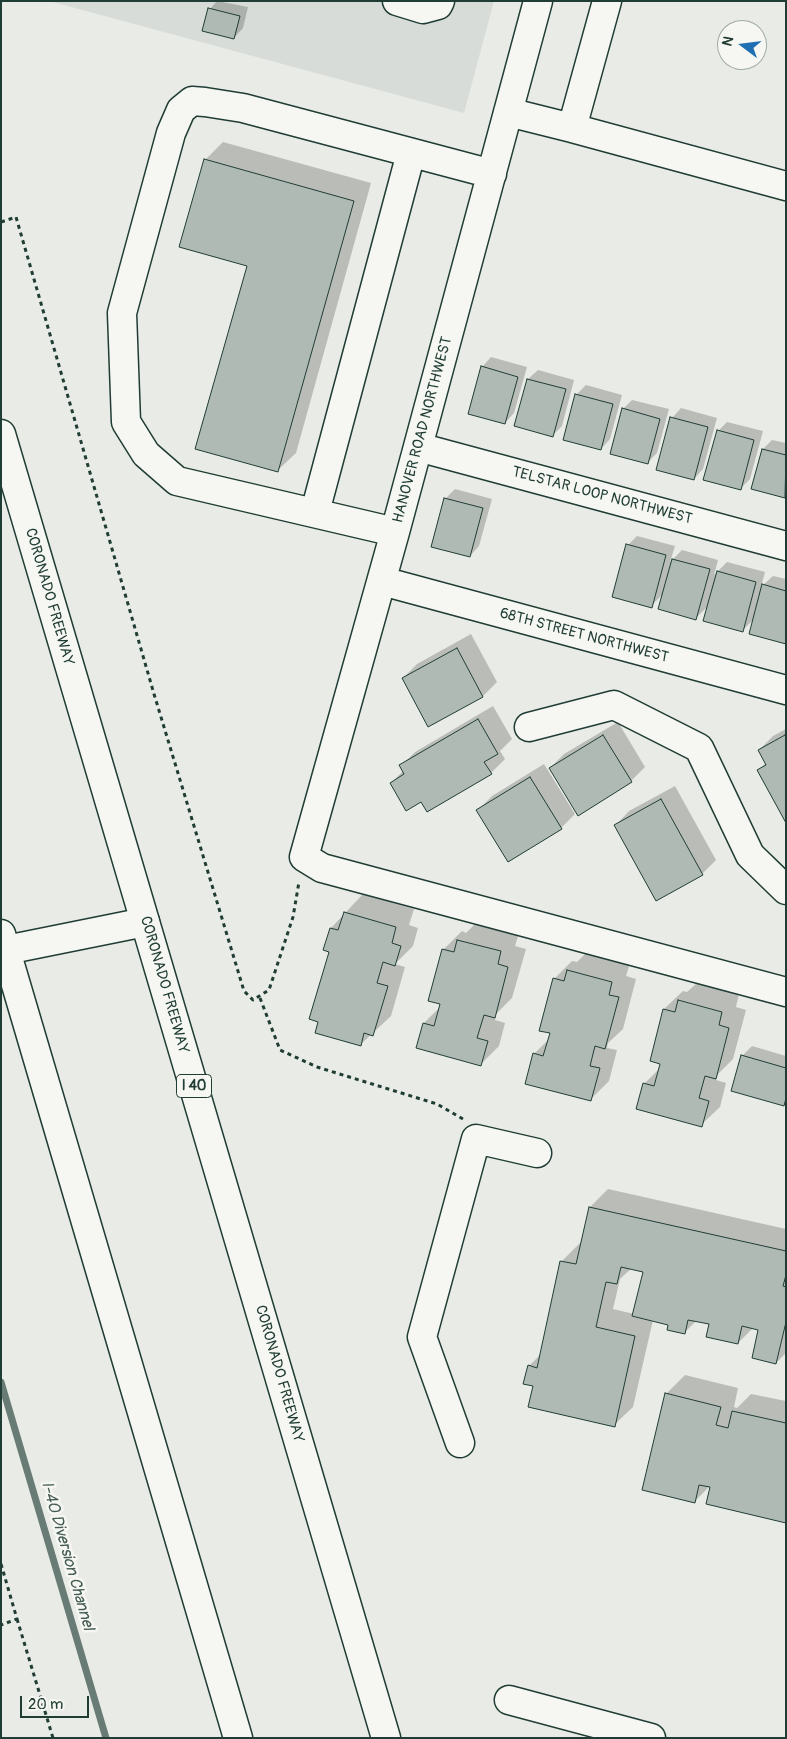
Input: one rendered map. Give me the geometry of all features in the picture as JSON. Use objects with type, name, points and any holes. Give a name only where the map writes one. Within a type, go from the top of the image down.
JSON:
[{"type":"main road","points":[[397,1],[423,9],[438,5],[440,1]]},
{"type":"main road","name":"HANOVER ROAD NORTHWEST","points":[[304,857],[382,581],[538,1]]},
{"type":"main road","points":[[572,128],[608,1]]},
{"type":"main road","points":[[395,532],[177,481],[146,454],[126,422],[122,313],[171,133],[182,110],[192,101],[243,108],[492,174]]},
{"type":"main road","points":[[508,112],[786,186]]},
{"type":"main road","points":[[315,512],[411,153]]},
{"type":"main road","name":"CORONADO FREEWAY","points":[[1,434],[386,1738]]},
{"type":"main road","name":"TELSTAR LOOP NORTHWEST","points":[[418,447],[786,546]]},
{"type":"main road","name":"68TH STREET NORTHWEST","points":[[382,581],[786,690]]},
{"type":"main road","points":[[529,727],[614,705],[699,748],[750,855],[786,890]]},
{"type":"main road","points":[[304,857],[322,868],[784,989]]},
{"type":"main road","points":[[145,922],[4,942],[238,1738]]},
{"type":"main road","points":[[460,1443],[422,1337],[476,1139],[537,1153]]},
{"type":"main road","points":[[509,1700],[651,1738]]},
{"type":"path","points":[[1,222],[16,218],[154,694],[244,991],[253,1000],[260,998],[269,990],[292,917],[304,857]]},
{"type":"path","points":[[260,998],[280,1050],[316,1067],[437,1104],[460,1118],[469,1120]]},
{"type":"path","points":[[1,1564],[53,1738]]},
{"type":"path","points":[[1,1625],[17,1618]]},
{"type":"shaded area","points":[[49,1],[494,1],[464,113]]},
{"type":"building","points":[[208,8],[240,16],[234,39],[202,31]]},
{"type":"building","points":[[204,159],[354,201],[278,472],[195,449],[247,266],[179,247]]},
{"type":"building","points":[[481,366],[518,377],[505,424],[468,414]]},
{"type":"building","points":[[527,379],[566,389],[553,437],[514,426]]},
{"type":"building","points":[[575,394],[613,404],[601,450],[563,440]]},
{"type":"building","points":[[622,408],[660,419],[648,464],[610,454]]},
{"type":"building","points":[[670,417],[708,427],[694,480],[656,470]]},
{"type":"building","points":[[717,430],[754,440],[741,490],[703,480]]},
{"type":"building","points":[[762,449],[786,455],[785,498],[751,489]]},
{"type":"building","points":[[444,498],[483,508],[470,557],[431,547]]},
{"type":"building","points":[[626,544],[666,555],[652,608],[612,597]]},
{"type":"building","points":[[672,559],[710,569],[696,620],[658,609]]},
{"type":"building","points":[[717,571],[756,582],[743,632],[703,621]]},
{"type":"building","points":[[762,584],[786,591],[786,644],[749,634]]},
{"type":"building","points":[[457,648],[483,697],[428,727],[402,678]]},
{"type":"building","points":[[478,719],[498,754],[484,762],[492,774],[427,812],[421,802],[406,811],[390,783],[404,774],[399,765]]},
{"type":"building","points":[[603,735],[632,782],[578,816],[549,768]]},
{"type":"building","points":[[785,735],[786,823],[757,770],[766,765],[758,750]]},
{"type":"building","points":[[530,777],[562,829],[508,862],[476,810]]},
{"type":"building","points":[[661,799],[703,875],[656,901],[614,825]]},
{"type":"building","points":[[344,912],[396,927],[392,943],[401,946],[395,966],[383,962],[377,983],[388,986],[373,1036],[364,1033],[361,1046],[315,1033],[318,1022],[309,1019],[329,952],[323,950],[330,928],[338,930]]},
{"type":"building","points":[[457,940],[501,951],[498,964],[508,967],[495,1018],[484,1015],[477,1038],[488,1041],[481,1066],[416,1048],[423,1023],[434,1026],[440,1004],[428,1001],[442,949],[454,952]]},
{"type":"building","points":[[567,970],[612,982],[609,995],[619,997],[605,1049],[595,1046],[590,1066],[600,1068],[591,1101],[525,1084],[533,1053],[543,1056],[550,1033],[539,1031],[553,978],[564,981]]},
{"type":"building","points":[[678,1000],[722,1012],[719,1025],[729,1028],[716,1079],[705,1076],[699,1098],[709,1101],[702,1127],[636,1109],[643,1083],[654,1086],[660,1064],[650,1061],[663,1009],[675,1012]]},
{"type":"building","points":[[741,1055],[786,1068],[786,1098],[784,1106],[731,1091]]},
{"type":"building","points":[[589,1207],[786,1251],[786,1275],[783,1286],[786,1287],[786,1322],[776,1364],[752,1358],[758,1330],[742,1326],[738,1344],[706,1337],[709,1324],[688,1320],[685,1334],[667,1330],[668,1325],[632,1316],[643,1272],[621,1267],[617,1284],[606,1282],[596,1327],[635,1336],[615,1427],[528,1407],[533,1386],[523,1384],[528,1365],[537,1368],[560,1261],[576,1264]]},
{"type":"building","points":[[665,1393],[721,1407],[716,1425],[728,1428],[732,1411],[786,1423],[786,1523],[706,1504],[710,1487],[699,1485],[695,1503],[642,1490]]},
{"type":"waterway","name":"I-40 Diversion Channel","points":[[1,1382],[106,1738]]}]
